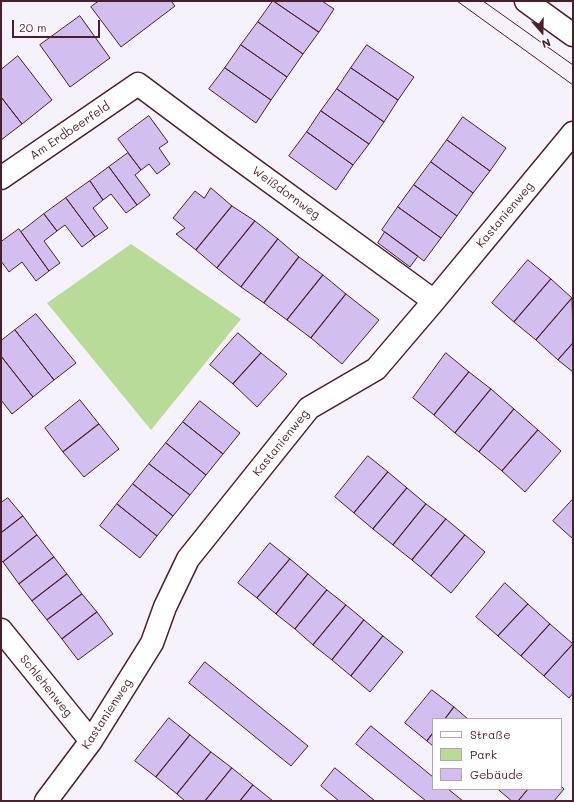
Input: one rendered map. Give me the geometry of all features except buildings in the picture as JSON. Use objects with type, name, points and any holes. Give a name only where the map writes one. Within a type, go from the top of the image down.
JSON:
[{"type":"street","points":[[526,1],[573,35]]},
{"type":"street","name":"Am Erdbeerfeld","points":[[1,178],[138,84]]},
{"type":"street","name":"Weißdornweg","points":[[138,84],[434,301]]},
{"type":"street","name":"Kastanienweg","points":[[46,801],[91,741],[152,643],[165,607],[188,559],[309,408],[376,369],[573,133]]},
{"type":"street","name":"Schlehenweg","points":[[1,630],[91,741]]},
{"type":"green space","points":[[131,244],[241,319],[151,430],[47,303]]},
{"type":"tram line","points":[[457,1],[573,85]]},
{"type":"tram line","points":[[483,1],[573,65]]}]
